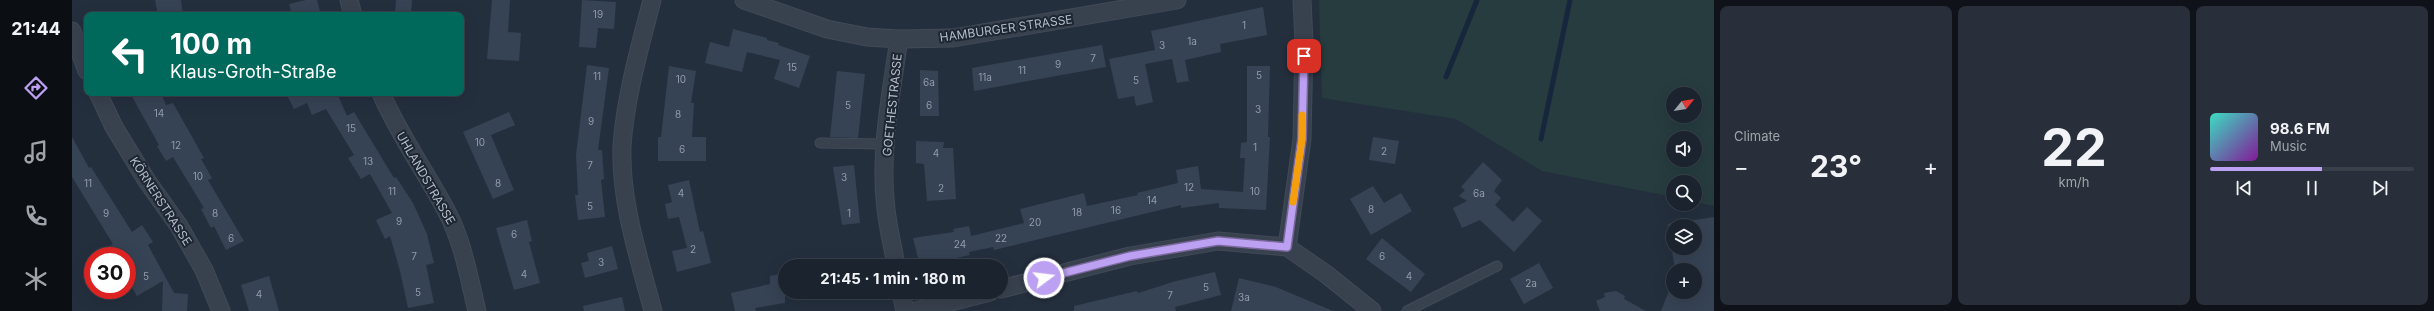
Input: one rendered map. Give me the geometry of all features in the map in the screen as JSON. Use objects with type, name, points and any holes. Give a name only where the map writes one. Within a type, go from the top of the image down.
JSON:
[{"type":"street","points":[[349,0],[353,12]]},
{"type":"street","points":[[652,0],[634,68],[622,147],[627,210],[653,311]]},
{"type":"street","name":"HAMBURGER STRASSE","points":[[744,0],[827,29],[867,37],[899,39],[952,38],[1177,0]]},
{"type":"street","points":[[1287,247],[1302,139],[1304,42],[1302,0]]},
{"type":"street","points":[[72,31],[84,63]]},
{"type":"street","name":"GOETHESTRASSE","points":[[895,259],[886,208],[886,144],[889,102],[899,39]]},
{"type":"street","name":"KÖRNERSTRASSE","points":[[99,96],[114,127],[147,182],[179,226],[204,270],[221,311]]},
{"type":"street","name":"UHLANDSTRASSE","points":[[382,96],[392,119],[448,213],[458,238],[477,311]]},
{"type":"street","points":[[1008,287],[1130,256],[1218,241],[1287,247],[1326,274],[1372,311]]},
{"type":"street","points":[[902,299],[905,311]]},
{"type":"street","points":[[916,311],[963,299]]},
{"type":"lane","points":[[820,143],[886,144]]},
{"type":"lane","points":[[1407,311],[1498,266]]},
{"type":"green space","points":[[1319,0],[1714,0],[1714,206],[1702,203],[1702,175],[1666,175],[1666,196],[1542,171],[1456,119],[1322,98]]},
{"type":"building","points":[[155,0],[181,0],[183,12],[157,12]]},
{"type":"building","points":[[306,0],[317,0],[320,12],[291,12],[289,4]]},
{"type":"building","points":[[396,0],[412,0],[411,12],[395,12]]},
{"type":"building","points":[[492,0],[510,0],[508,32],[521,33],[519,61],[487,59]]},
{"type":"building","points":[[582,0],[616,2],[614,29],[598,28],[596,48],[579,47]]},
{"type":"building","points":[[1263,7],[1267,35],[1220,44],[1221,52],[1185,60],[1189,81],[1177,83],[1172,59],[1145,64],[1153,102],[1136,106],[1134,96],[1118,99],[1109,59],[1155,50],[1151,31]]},
{"type":"building","points":[[733,29],[767,38],[767,40],[779,43],[778,45],[810,56],[799,88],[774,79],[780,60],[747,52],[742,72],[705,63],[710,42],[729,47]]},
{"type":"building","points":[[1102,45],[1106,67],[974,91],[972,68]]},
{"type":"building","points":[[587,65],[609,68],[598,150],[602,150],[604,179],[601,180],[605,217],[578,220],[575,195],[578,195],[576,155]]},
{"type":"building","points":[[669,66],[696,71],[691,103],[694,103],[692,137],[706,137],[706,161],[658,161],[658,137],[661,137]]},
{"type":"building","points":[[1247,66],[1270,66],[1268,137],[1270,137],[1266,210],[1219,208],[1219,203],[1181,208],[1181,205],[994,250],[993,247],[969,252],[970,255],[952,259],[918,259],[913,238],[954,232],[953,229],[969,226],[971,236],[1024,223],[1020,209],[1084,193],[1087,206],[1138,195],[1137,193],[1178,183],[1176,170],[1198,166],[1201,189],[1243,192],[1245,158],[1240,158],[1241,143],[1247,142]]},
{"type":"building","points":[[920,70],[938,71],[939,116],[920,116]]},
{"type":"building","points":[[837,71],[865,74],[858,138],[830,137]]},
{"type":"building","points":[[132,96],[162,96],[166,105],[173,103],[204,158],[201,159],[212,178],[208,180],[244,241],[226,250],[214,226],[211,228],[201,209],[204,208],[173,157],[166,161],[157,146],[159,145]]},
{"type":"building","points":[[338,96],[347,116],[354,112],[394,178],[396,177],[413,203],[427,234],[434,263],[426,265],[434,303],[408,308],[400,271],[390,236],[385,239],[376,220],[392,213],[370,174],[361,179],[348,158],[354,155],[326,109],[312,115],[307,103],[294,109],[288,97]]},
{"type":"building","points":[[509,112],[515,125],[491,135],[514,190],[493,199],[463,132]]},
{"type":"building","points":[[72,137],[89,168],[91,167],[132,232],[142,225],[153,242],[148,245],[174,293],[188,294],[187,311],[162,311],[163,281],[137,296],[136,247],[108,247],[113,244],[72,177]]},
{"type":"building","points":[[1373,137],[1399,141],[1395,164],[1369,160]]},
{"type":"building","points":[[916,141],[944,142],[943,148],[953,148],[956,199],[927,201],[924,164],[916,163]]},
{"type":"building","points":[[1483,162],[1502,180],[1494,191],[1501,198],[1495,205],[1513,222],[1527,207],[1542,221],[1514,252],[1480,220],[1462,228],[1453,208],[1467,201],[1459,196],[1465,190],[1461,187]]},
{"type":"building","points":[[854,165],[860,223],[842,225],[833,167]]},
{"type":"building","points":[[689,180],[700,232],[703,231],[711,263],[677,272],[672,251],[687,248],[679,217],[668,219],[665,204],[672,202],[668,185]]},
{"type":"building","points":[[1373,186],[1384,203],[1401,193],[1412,211],[1371,235],[1350,199]]},
{"type":"building","points":[[1714,217],[1714,311],[1661,311],[1666,298],[1702,299],[1702,263],[1674,263],[1673,255],[1702,255],[1701,219]]},
{"type":"building","points":[[527,220],[532,241],[529,242],[540,283],[514,290],[496,228]]},
{"type":"building","points":[[1382,238],[1425,274],[1411,292],[1366,259]]},
{"type":"building","points":[[612,246],[618,269],[585,278],[581,263],[589,261],[587,253]]},
{"type":"building","points":[[1539,263],[1553,288],[1524,304],[1510,279]]},
{"type":"building","points":[[1215,272],[1221,295],[1175,307],[1176,311],[1074,311],[1074,306],[1137,291],[1138,293],[1176,281]]},
{"type":"building","points":[[778,274],[778,299],[785,299],[785,303],[755,308],[756,311],[735,311],[731,293],[770,284],[770,276]]},
{"type":"building","points":[[269,276],[279,311],[249,311],[241,285]]},
{"type":"building","points":[[1239,278],[1276,287],[1333,311],[1231,311]]},
{"type":"building","points":[[1616,291],[1625,296],[1624,299],[1646,311],[1600,311],[1596,301],[1605,297],[1604,293]]},
{"type":"building","points":[[622,297],[625,311],[584,311],[583,306]]},
{"type":"waterway","points":[[1446,77],[1477,0]]},
{"type":"waterway","points":[[1541,139],[1570,0]]},
{"type":"slow traffic","points":[[1293,202],[1302,139],[1302,115]]},
{"type":"route","points":[[1044,278],[1130,256],[1218,241],[1287,247],[1302,139],[1304,56]]}]
